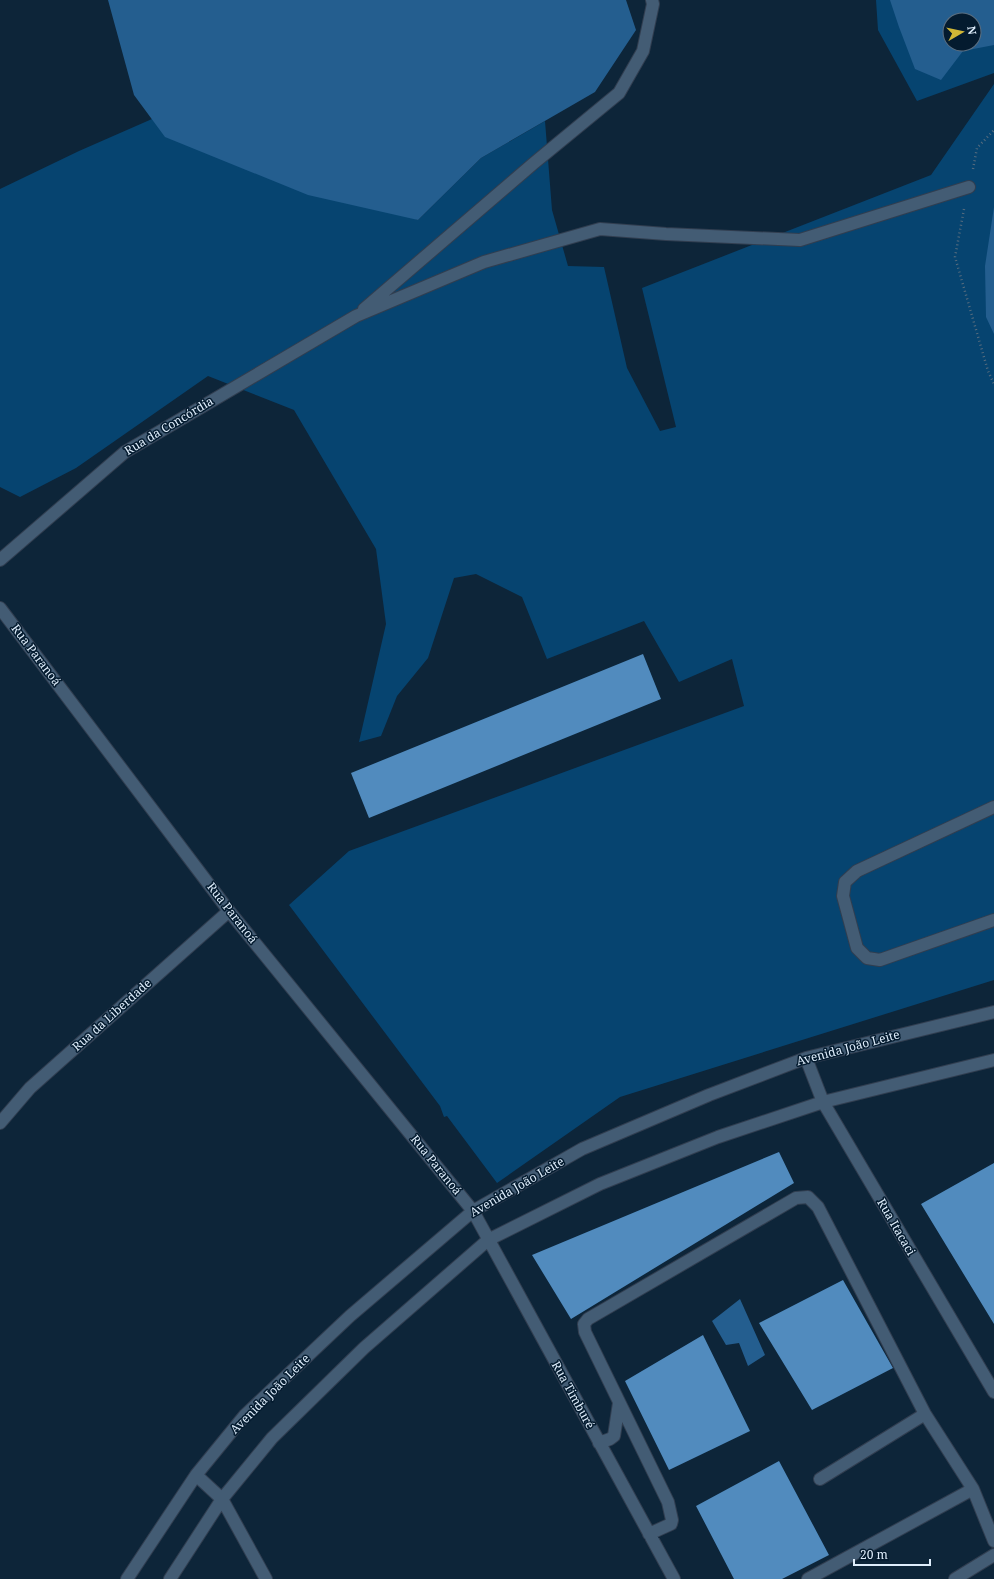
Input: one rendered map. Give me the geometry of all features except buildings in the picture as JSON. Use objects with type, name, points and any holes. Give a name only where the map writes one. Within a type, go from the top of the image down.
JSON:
[{"type":"street","points":[[356,316],[528,168],[619,94],[643,51],[653,4],[652,0]]},
{"type":"street","points":[[356,316],[484,262],[600,229],[666,234],[800,240],[969,187]]},
{"type":"street","name":"Rua da Concórdia","points":[[0,560],[125,452],[356,316]]},
{"type":"street","name":"Rua Paranoá","points":[[0,608],[229,911],[473,1211]]},
{"type":"street","points":[[994,807],[857,871],[845,882],[842,896],[857,948],[867,958],[880,960],[994,920]]},
{"type":"street","name":"Rua da Liberdade","points":[[0,1123],[30,1088],[229,911]]},
{"type":"street","name":"Avenida João Leite","points":[[127,1579],[196,1475],[251,1410],[350,1316],[473,1211],[582,1149],[709,1095],[806,1058],[994,1012]]},
{"type":"street","name":"Rua Itacaci","points":[[806,1058],[823,1102],[994,1392]]},
{"type":"street","points":[[170,1579],[222,1499],[272,1438],[364,1348],[488,1240],[600,1184],[718,1137],[823,1102],[994,1060]]},
{"type":"street","points":[[649,1534],[671,1524],[672,1520],[668,1502],[585,1332],[584,1324],[588,1319],[796,1198],[808,1197],[818,1207],[924,1414],[973,1488],[994,1541]]},
{"type":"street","name":"Rua Timburé","points":[[473,1211],[674,1579]]},
{"type":"street","points":[[599,1443],[614,1436],[620,1403]]},
{"type":"street","points":[[820,1479],[924,1414]]},
{"type":"street","points":[[196,1475],[222,1499],[266,1579]]},
{"type":"street","points":[[808,1579],[973,1488]]},
{"type":"street","points":[[955,1579],[994,1555]]},
{"type":"path","points":[[994,130],[977,148],[955,257],[988,371],[994,384]]},
{"type":"shaded area","points":[[108,0],[626,0],[636,30],[595,92],[481,158],[418,220],[308,195],[165,137],[134,95]]},
{"type":"shaded area","points":[[876,0],[994,0],[994,73],[917,101],[878,30]]},
{"type":"shaded area","points":[[890,0],[994,0],[994,45],[982,47],[982,12],[942,12],[942,52],[962,52],[941,80],[915,69]]},
{"type":"shaded area","points":[[994,84],[994,980],[620,1097],[497,1183],[447,1116],[444,1117],[440,1106],[289,905],[349,851],[744,706],[732,659],[679,682],[644,621],[547,659],[522,597],[476,574],[454,578],[428,658],[397,696],[381,736],[359,742],[386,624],[376,549],[294,410],[208,376],[76,468],[20,497],[0,487],[0,189],[79,151],[152,119],[418,220],[481,158],[545,121],[552,210],[568,266],[604,267],[627,368],[660,431],[676,427],[642,288],[931,175]]},
{"type":"shaded area","points":[[994,207],[994,334],[986,317],[985,266]]},
{"type":"shaded area","points":[[740,1299],[765,1355],[748,1366],[739,1343],[726,1345],[712,1321]]}]
